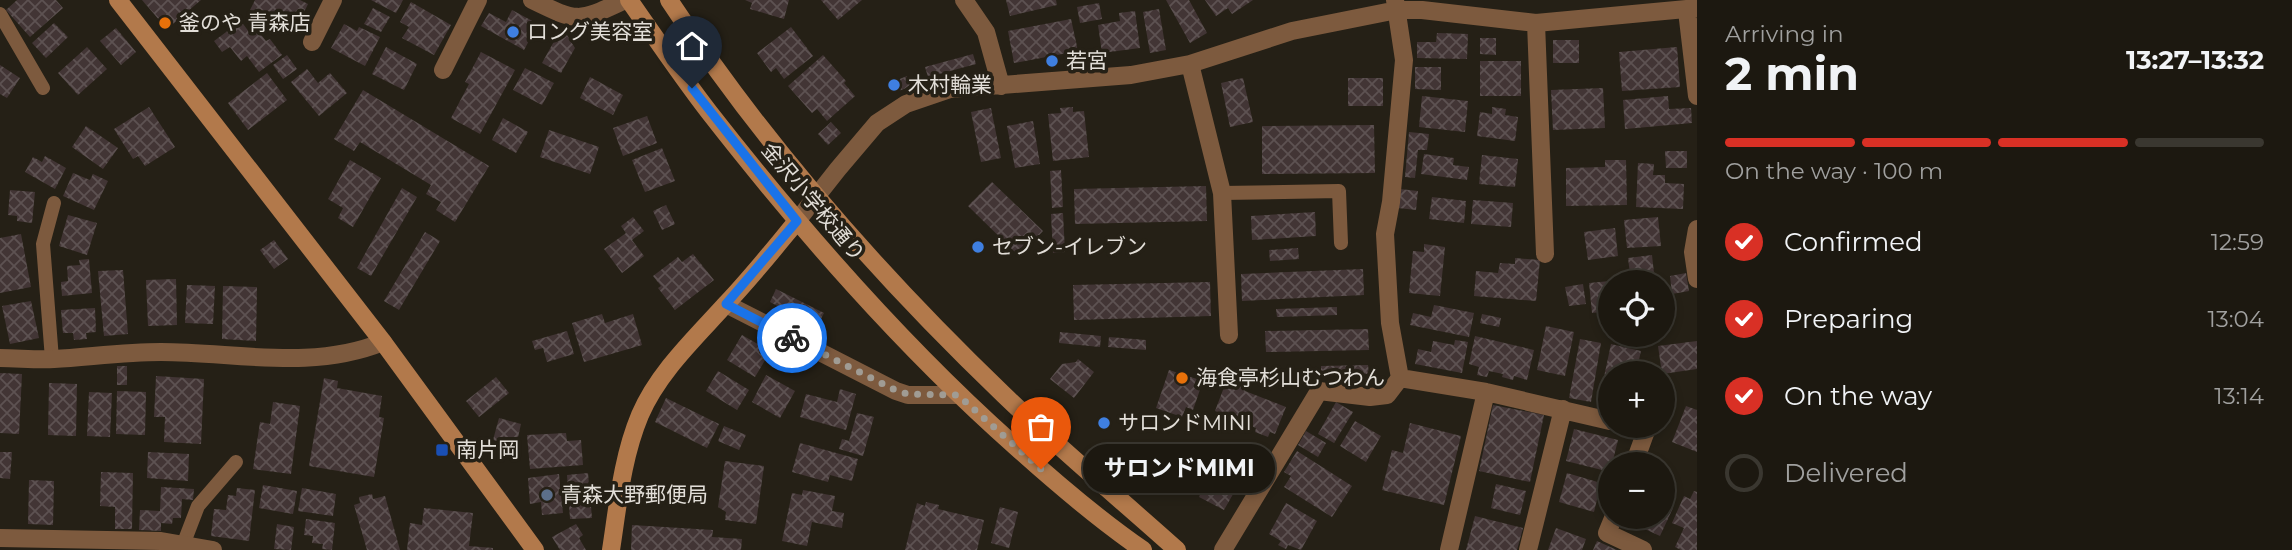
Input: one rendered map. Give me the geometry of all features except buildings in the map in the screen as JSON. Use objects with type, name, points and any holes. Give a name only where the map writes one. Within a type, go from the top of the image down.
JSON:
[{"type":"street","points":[[312,42],[333,0]]},
{"type":"street","points":[[443,70],[478,0]]},
{"type":"street","points":[[532,0],[560,14],[580,19],[627,0]]},
{"type":"street","name":"金沢小学校通り","points":[[627,0],[707,110],[797,221],[880,314],[958,395],[1058,484],[1143,550]]},
{"type":"street","name":"金沢小学校通り","points":[[669,0],[769,139],[816,197],[887,276],[1005,396],[1177,550]]},
{"type":"street","points":[[964,0],[986,33],[1001,86]]},
{"type":"street","points":[[123,2],[383,342],[535,550]]},
{"type":"street","points":[[1223,550],[1319,391],[1370,397],[1387,395],[1399,378],[1390,323],[1385,234],[1391,202],[1404,60],[1396,5]]},
{"type":"street","points":[[611,550],[629,447],[641,413],[659,382],[680,354],[797,221],[866,134],[892,113],[916,100],[950,89],[1131,75],[1190,64],[1292,31],[1396,5],[1536,23],[1683,8],[1697,96]]},
{"type":"street","points":[[1536,23],[1545,254]]},
{"type":"street","points":[[1190,64],[1222,192],[1229,335]]},
{"type":"street","points":[[1696,235],[1693,252],[1697,279]]},
{"type":"street","points":[[726,304],[897,391],[908,394],[958,395]]},
{"type":"street","points":[[0,358],[52,359],[162,352],[281,358],[325,357],[366,349],[383,342]]},
{"type":"street","points":[[1399,378],[1486,392],[1598,418]]},
{"type":"street","points":[[1449,550],[1486,392]]},
{"type":"street","points":[[1528,550],[1563,409]]},
{"type":"street","points":[[1609,529],[1607,533],[1643,550]]},
{"type":"street","points":[[0,538],[183,545],[213,550]]},
{"type":"lane","points":[[0,14],[43,88]]},
{"type":"lane","points":[[1222,192],[1339,191],[1342,243]]},
{"type":"lane","points":[[52,359],[43,244],[54,203]]},
{"type":"lane","points":[[183,545],[198,506],[236,462]]},
{"type":"way so far","points":[[792,338],[897,391],[908,394],[958,395],[1041,469]]},
{"type":"place","name":"釜のや 青森店","points":[[165,23]]},
{"type":"place","name":"ロング美容室","points":[[513,32]]},
{"type":"place","name":"若宮","points":[[1052,61]]},
{"type":"place","name":"木村輪業","points":[[894,85]]},
{"type":"place","name":"セブン-イレブン","points":[[978,247]]},
{"type":"place","name":"海食亭杉山むつわん","points":[[1182,378]]},
{"type":"place","name":"サロンドMINI","points":[[1104,423]]},
{"type":"place","name":"南片岡","points":[[442,450]]},
{"type":"place","name":"サロンドMIMI","points":[[1041,469]]},
{"type":"place","name":"青森大野郵便局","points":[[547,495]]},
{"type":"route","points":[[692,88],[797,221],[726,304],[792,338]]}]
